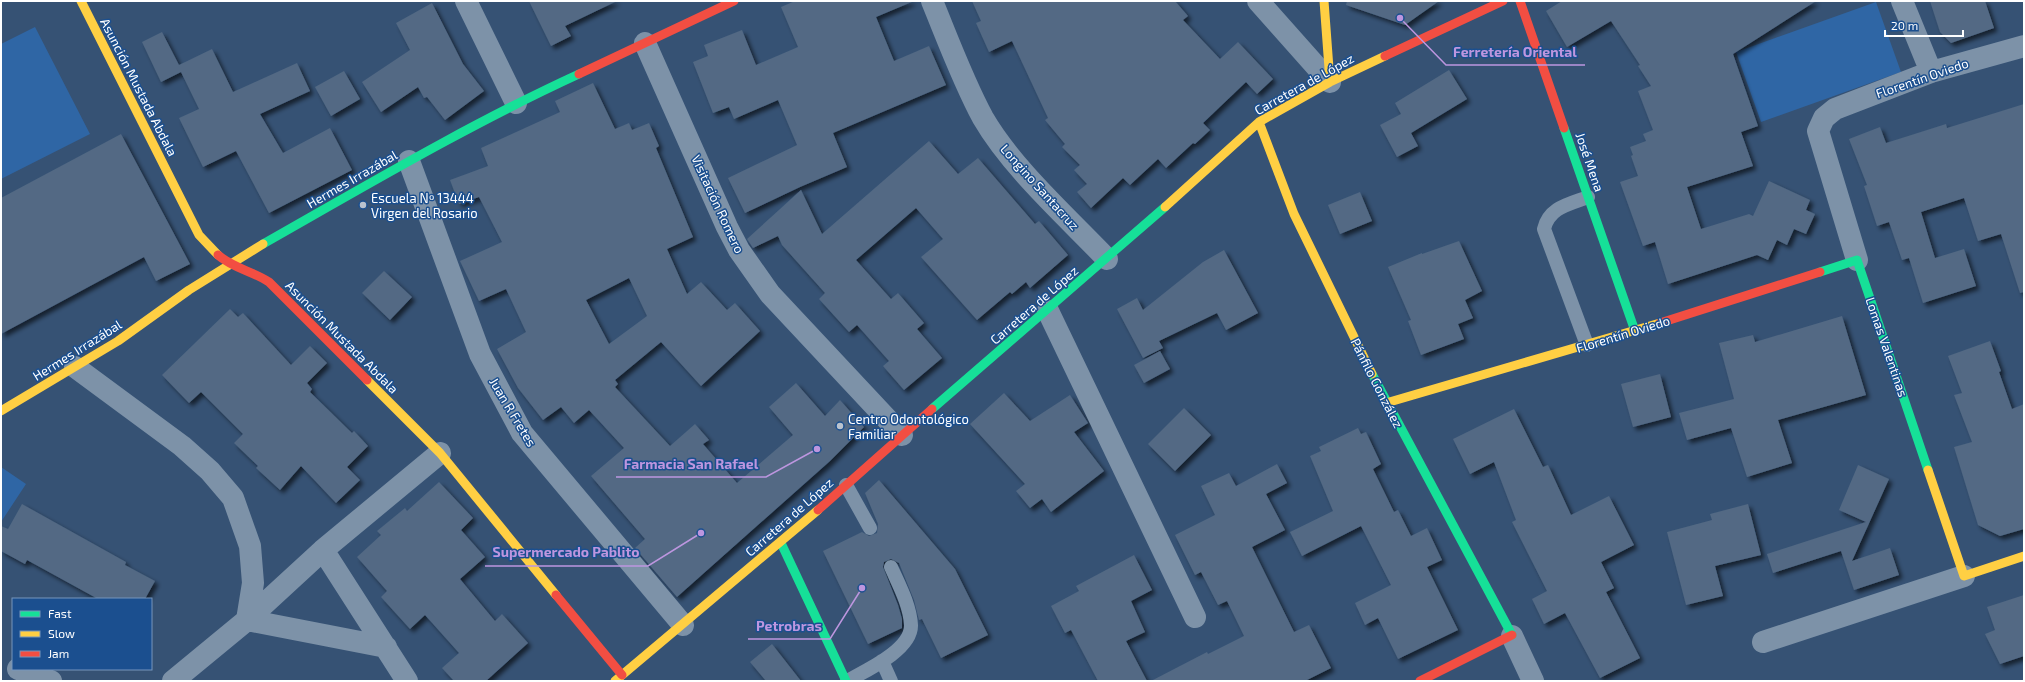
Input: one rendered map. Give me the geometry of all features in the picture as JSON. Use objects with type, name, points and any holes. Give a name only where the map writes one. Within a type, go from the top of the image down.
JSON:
[{"type":"street","name":"Asunción Mustada Abdala","points":[[81,1],[199,235],[229,264],[257,274],[269,282],[440,453],[618,678]]},
{"type":"street","points":[[466,1],[516,103]]},
{"type":"street","name":"Hermes Irrazábal","points":[[1,411],[118,341],[189,290],[229,264],[409,161],[516,103],[734,1]]},
{"type":"street","name":"Longino Santacruz","points":[[932,1],[969,89],[983,117],[998,140],[1016,164],[1107,259]]},
{"type":"street","points":[[1258,1],[1330,82]]},
{"type":"street","points":[[1324,1],[1330,82]]},
{"type":"street","name":"Carretera de López","points":[[618,678],[780,543],[902,435],[1048,311],[1259,122],[1330,82],[1503,1]]},
{"type":"street","name":"José Mena","points":[[1520,1],[1635,331]]},
{"type":"street","points":[[1902,1],[1931,72]]},
{"type":"street","name":"Visitación Romero","points":[[645,43],[727,227],[739,250],[775,300],[902,435]]},
{"type":"street","name":"Florentín Oviedo","points":[[1824,118],[1835,109],[1931,72],[2024,46]]},
{"type":"street","name":"Lomas Valentinas","points":[[1824,118],[1818,131],[1857,260],[1964,576]]},
{"type":"street","name":"Pánfilo González","points":[[1259,122],[1294,214],[1386,403],[1512,636],[1533,681]]},
{"type":"street","name":"Juan R Fretes","points":[[409,161],[480,354],[522,433],[683,625]]},
{"type":"street","name":"Florentín Oviedo","points":[[1386,403],[1635,331],[1857,260]]},
{"type":"street","points":[[1048,311],[1196,617]]},
{"type":"street","points":[[75,367],[182,446],[210,471],[233,498],[250,546],[253,584],[247,620]]},
{"type":"street","points":[[173,681],[247,620],[323,550],[440,453]]},
{"type":"street","points":[[780,543],[846,681]]},
{"type":"street","points":[[323,550],[407,681]]},
{"type":"street","points":[[1763,642],[2024,556]]},
{"type":"street","points":[[247,620],[386,647]]},
{"type":"street","points":[[1420,681],[1512,636]]},
{"type":"street","points":[[1,663],[12,667]]},
{"type":"street","points":[[21,670],[51,681]]},
{"type":"lane","points":[[1587,345],[1544,229],[1547,218],[1557,210],[1588,197]]},
{"type":"lane","points":[[846,485],[870,528]]},
{"type":"lane","points":[[846,681],[882,661],[902,646],[911,626],[907,606],[891,567]]},
{"type":"lane","points":[[882,661],[891,681]]},
{"type":"shaded area","points":[[1876,2],[1901,72],[1761,122],[1736,52]]},
{"type":"shaded area","points":[[35,27],[90,134],[1,179],[1,44]]},
{"type":"shaded area","points":[[1,467],[26,484],[1,522]]},
{"type":"building","points":[[529,1],[617,1],[565,26],[571,36],[551,46]]},
{"type":"building","points":[[795,1],[914,1],[876,17],[894,61],[929,46],[946,85],[833,133],[847,167],[745,213],[728,178],[797,145],[778,100],[734,119],[729,107],[713,113],[693,62],[708,56],[704,45],[742,30],[756,65],[798,47],[781,7]]},
{"type":"building","points":[[972,1],[1175,1],[1188,16],[1183,20],[1220,59],[1238,42],[1273,79],[1257,94],[1246,82],[1203,123],[1210,130],[1195,144],[1193,143],[1166,168],[1158,159],[1130,185],[1123,178],[1091,208],[1077,192],[1087,184],[1074,170],[1080,165],[1062,147],[1065,144],[1045,120],[1048,118],[1012,41],[989,52],[976,23],[981,21]]},
{"type":"building","points":[[1347,1],[1439,1],[1405,25],[1346,5]]},
{"type":"building","points":[[1562,1],[1816,1],[1733,54],[1758,126],[1741,132],[1753,166],[1687,187],[1701,229],[1749,214],[1753,216],[1769,181],[1810,200],[1806,210],[1815,214],[1806,234],[1794,229],[1787,245],[1777,240],[1768,260],[1757,255],[1668,284],[1655,242],[1643,246],[1620,182],[1638,176],[1631,156],[1633,155],[1630,147],[1646,141],[1643,134],[1653,130],[1638,91],[1651,86],[1638,66],[1640,65],[1611,21],[1567,47],[1546,11]]},
{"type":"building","points":[[1930,1],[1985,1],[1994,28],[1951,43],[1940,32]]},
{"type":"building","points":[[432,3],[463,64],[484,91],[445,120],[427,97],[424,98],[418,87],[381,112],[362,82],[410,50],[396,23]]},
{"type":"building","points":[[162,32],[179,65],[212,49],[233,92],[297,63],[310,91],[260,114],[283,153],[330,128],[352,170],[269,213],[236,151],[203,167],[179,118],[199,109],[181,72],[161,82],[142,42]]},
{"type":"building","points":[[1449,70],[1467,99],[1411,133],[1418,146],[1397,157],[1380,125],[1401,114],[1395,103]]},
{"type":"building","points":[[344,71],[360,99],[331,116],[315,87]]},
{"type":"building","points":[[593,83],[615,129],[629,123],[632,130],[649,123],[659,146],[656,148],[693,237],[667,249],[687,294],[701,282],[727,310],[735,303],[760,331],[701,386],[661,342],[615,380],[618,384],[615,387],[670,446],[695,424],[709,440],[703,444],[737,483],[793,435],[769,407],[796,383],[825,416],[840,400],[864,427],[830,461],[677,597],[635,548],[645,539],[591,476],[624,448],[589,410],[574,423],[561,407],[543,420],[518,388],[497,349],[526,332],[506,289],[479,301],[460,261],[502,242],[479,197],[459,204],[450,180],[488,166],[481,148],[560,112],[555,101]],"holes":[[[629,278],[647,316],[609,344],[586,300]]]},
{"type":"building","points":[[2024,104],[2024,292],[2020,293],[2001,234],[1978,241],[1964,198],[1921,212],[1935,258],[1964,249],[1976,286],[1923,303],[1909,258],[1902,260],[1889,222],[1877,226],[1864,186],[1867,185],[1849,139],[1880,127],[1886,143],[1946,124],[1947,128]]},
{"type":"building","points":[[121,134],[190,264],[156,281],[144,257],[1,334],[1,198]]},
{"type":"building","points":[[929,141],[958,174],[978,158],[1035,224],[1039,221],[1068,255],[1030,288],[1026,282],[1012,294],[1010,292],[977,320],[921,257],[943,239],[916,208],[856,260],[891,299],[898,293],[924,323],[917,329],[942,358],[904,390],[883,366],[889,361],[857,325],[849,332],[819,299],[825,293],[782,245],[778,236],[753,248],[747,239],[801,190],[822,234]]},
{"type":"building","points":[[1360,192],[1372,221],[1340,234],[1328,205]]},
{"type":"building","points":[[1459,241],[1482,291],[1465,300],[1473,318],[1458,324],[1464,339],[1421,355],[1408,321],[1411,320],[1388,267],[1422,253]]},
{"type":"building","points":[[1224,250],[1258,313],[1226,330],[1217,313],[1159,341],[1163,348],[1143,358],[1117,309],[1137,298],[1143,310],[1203,262]]},
{"type":"building","points":[[384,271],[412,297],[390,320],[362,293]]},
{"type":"building","points":[[230,309],[238,317],[243,313],[291,365],[310,346],[327,363],[307,383],[312,389],[310,392],[352,433],[354,431],[368,446],[347,467],[360,480],[336,503],[301,466],[280,490],[256,468],[258,466],[234,443],[243,434],[201,392],[189,403],[162,375]]},
{"type":"building","points":[[1842,316],[1866,395],[1778,420],[1792,463],[1747,477],[1731,428],[1687,440],[1679,413],[1734,399],[1719,343],[1753,335],[1755,342]]},
{"type":"building","points":[[1990,341],[2001,371],[1999,372],[2012,409],[2024,404],[2024,529],[2000,536],[1978,525],[1954,447],[1972,442],[1954,395],[1962,393],[1948,356]]},
{"type":"building","points":[[1160,351],[1170,369],[1144,383],[1134,365]]},
{"type":"building","points":[[1660,374],[1671,417],[1633,427],[1621,384]]},
{"type":"building","points":[[1004,393],[1030,421],[1070,395],[1088,423],[1074,432],[1104,471],[1051,512],[1042,499],[1030,508],[1016,491],[1025,484],[970,424]]},
{"type":"building","points":[[1184,408],[1211,435],[1175,471],[1148,444]]},
{"type":"building","points":[[1514,409],[1543,467],[1548,465],[1571,515],[1609,496],[1634,545],[1601,562],[1614,588],[1606,592],[1640,658],[1600,678],[1565,613],[1544,624],[1532,599],[1547,591],[1512,522],[1516,520],[1494,462],[1470,474],[1453,439]]},
{"type":"building","points":[[1358,428],[1361,434],[1366,432],[1381,464],[1373,469],[1394,512],[1398,510],[1411,536],[1427,528],[1442,560],[1427,567],[1458,630],[1398,659],[1378,618],[1365,625],[1355,603],[1391,585],[1361,526],[1302,556],[1290,532],[1333,511],[1310,456],[1321,451],[1319,447]]},
{"type":"building","points":[[1277,464],[1287,483],[1266,494],[1285,530],[1252,547],[1294,632],[1309,625],[1331,668],[1305,681],[1151,681],[1207,652],[1208,654],[1244,636],[1227,601],[1218,605],[1201,572],[1195,575],[1175,535],[1215,515],[1201,486],[1229,473],[1236,486]]},
{"type":"building","points":[[1858,465],[1889,479],[1852,561],[1890,548],[1899,575],[1854,590],[1841,551],[1773,573],[1767,554],[1866,522],[1839,510]]},
{"type":"building","points":[[879,480],[955,569],[988,635],[941,658],[922,619],[919,620],[914,600],[899,563],[891,559],[884,562],[883,567],[898,605],[902,619],[902,628],[868,644],[823,551],[862,532],[869,536],[877,533],[878,524],[865,493]]},
{"type":"building","points":[[439,482],[473,518],[461,530],[485,557],[460,579],[495,621],[502,614],[528,643],[486,681],[454,681],[442,668],[459,653],[425,615],[410,629],[381,597],[387,591],[357,557],[381,535],[377,531],[405,508],[407,511]]},
{"type":"building","points":[[22,504],[126,562],[125,565],[155,581],[146,598],[96,598],[27,560],[25,564],[1,551],[1,526],[8,529]]},
{"type":"building","points":[[1748,504],[1761,555],[1715,566],[1723,596],[1686,605],[1667,532],[1712,520],[1710,514]]},
{"type":"building","points":[[1134,555],[1152,590],[1131,601],[1145,632],[1126,641],[1147,681],[1098,681],[1071,630],[1065,633],[1051,606],[1079,591],[1076,586]]},
{"type":"building","points":[[2024,595],[2024,656],[2000,664],[1985,634],[1995,630],[1987,607]]},
{"type":"building","points":[[772,644],[801,681],[766,681],[750,662]]},
{"type":"traffic: fast","points":[[263,244],[380,177],[498,113],[579,74]]},
{"type":"traffic: fast","points":[[1564,128],[1635,331]]},
{"type":"traffic: fast","points":[[932,409],[1165,207]]},
{"type":"traffic: fast","points":[[1820,272],[1857,260],[1928,470]]},
{"type":"traffic: fast","points":[[1372,374],[1512,635]]},
{"type":"traffic: fast","points":[[781,543],[846,681]]},
{"type":"traffic: slow","points":[[81,1],[199,235],[218,255]]},
{"type":"traffic: slow","points":[[1324,1],[1330,82]]},
{"type":"traffic: slow","points":[[1165,207],[1259,122],[1330,82],[1385,56]]},
{"type":"traffic: slow","points":[[1259,122],[1294,214],[1372,374]]},
{"type":"traffic: slow","points":[[1,411],[118,341],[189,290],[263,244]]},
{"type":"traffic: slow","points":[[1386,403],[1660,323]]},
{"type":"traffic: slow","points":[[367,380],[440,453],[556,595]]},
{"type":"traffic: slow","points":[[1928,470],[1964,576],[2024,556]]},
{"type":"traffic: slow","points":[[615,681],[818,510]]},
{"type":"traffic: jam","points":[[579,74],[734,1]]},
{"type":"traffic: jam","points":[[1385,56],[1503,1]]},
{"type":"traffic: jam","points":[[1520,1],[1564,128]]},
{"type":"traffic: jam","points":[[218,255],[230,263],[269,282],[367,380]]},
{"type":"traffic: jam","points":[[1660,323],[1820,272]]},
{"type":"traffic: jam","points":[[818,510],[932,409]]},
{"type":"traffic: jam","points":[[556,595],[622,675]]},
{"type":"traffic: jam","points":[[1420,681],[1512,635]]},
{"type":"place","name":"Ferretería Oriental","points":[[1400,18]]},
{"type":"place","name":"Escuela Nº 13444 Virgen del Rosario","points":[[363,205]]},
{"type":"place","name":"Centro Odontológico Familiar","points":[[840,426]]},
{"type":"place","name":"Farmacia San Rafael","points":[[817,449]]},
{"type":"place","name":"Supermercado Pablito","points":[[701,533]]},
{"type":"place","name":"Petrobras","points":[[862,588]]}]
